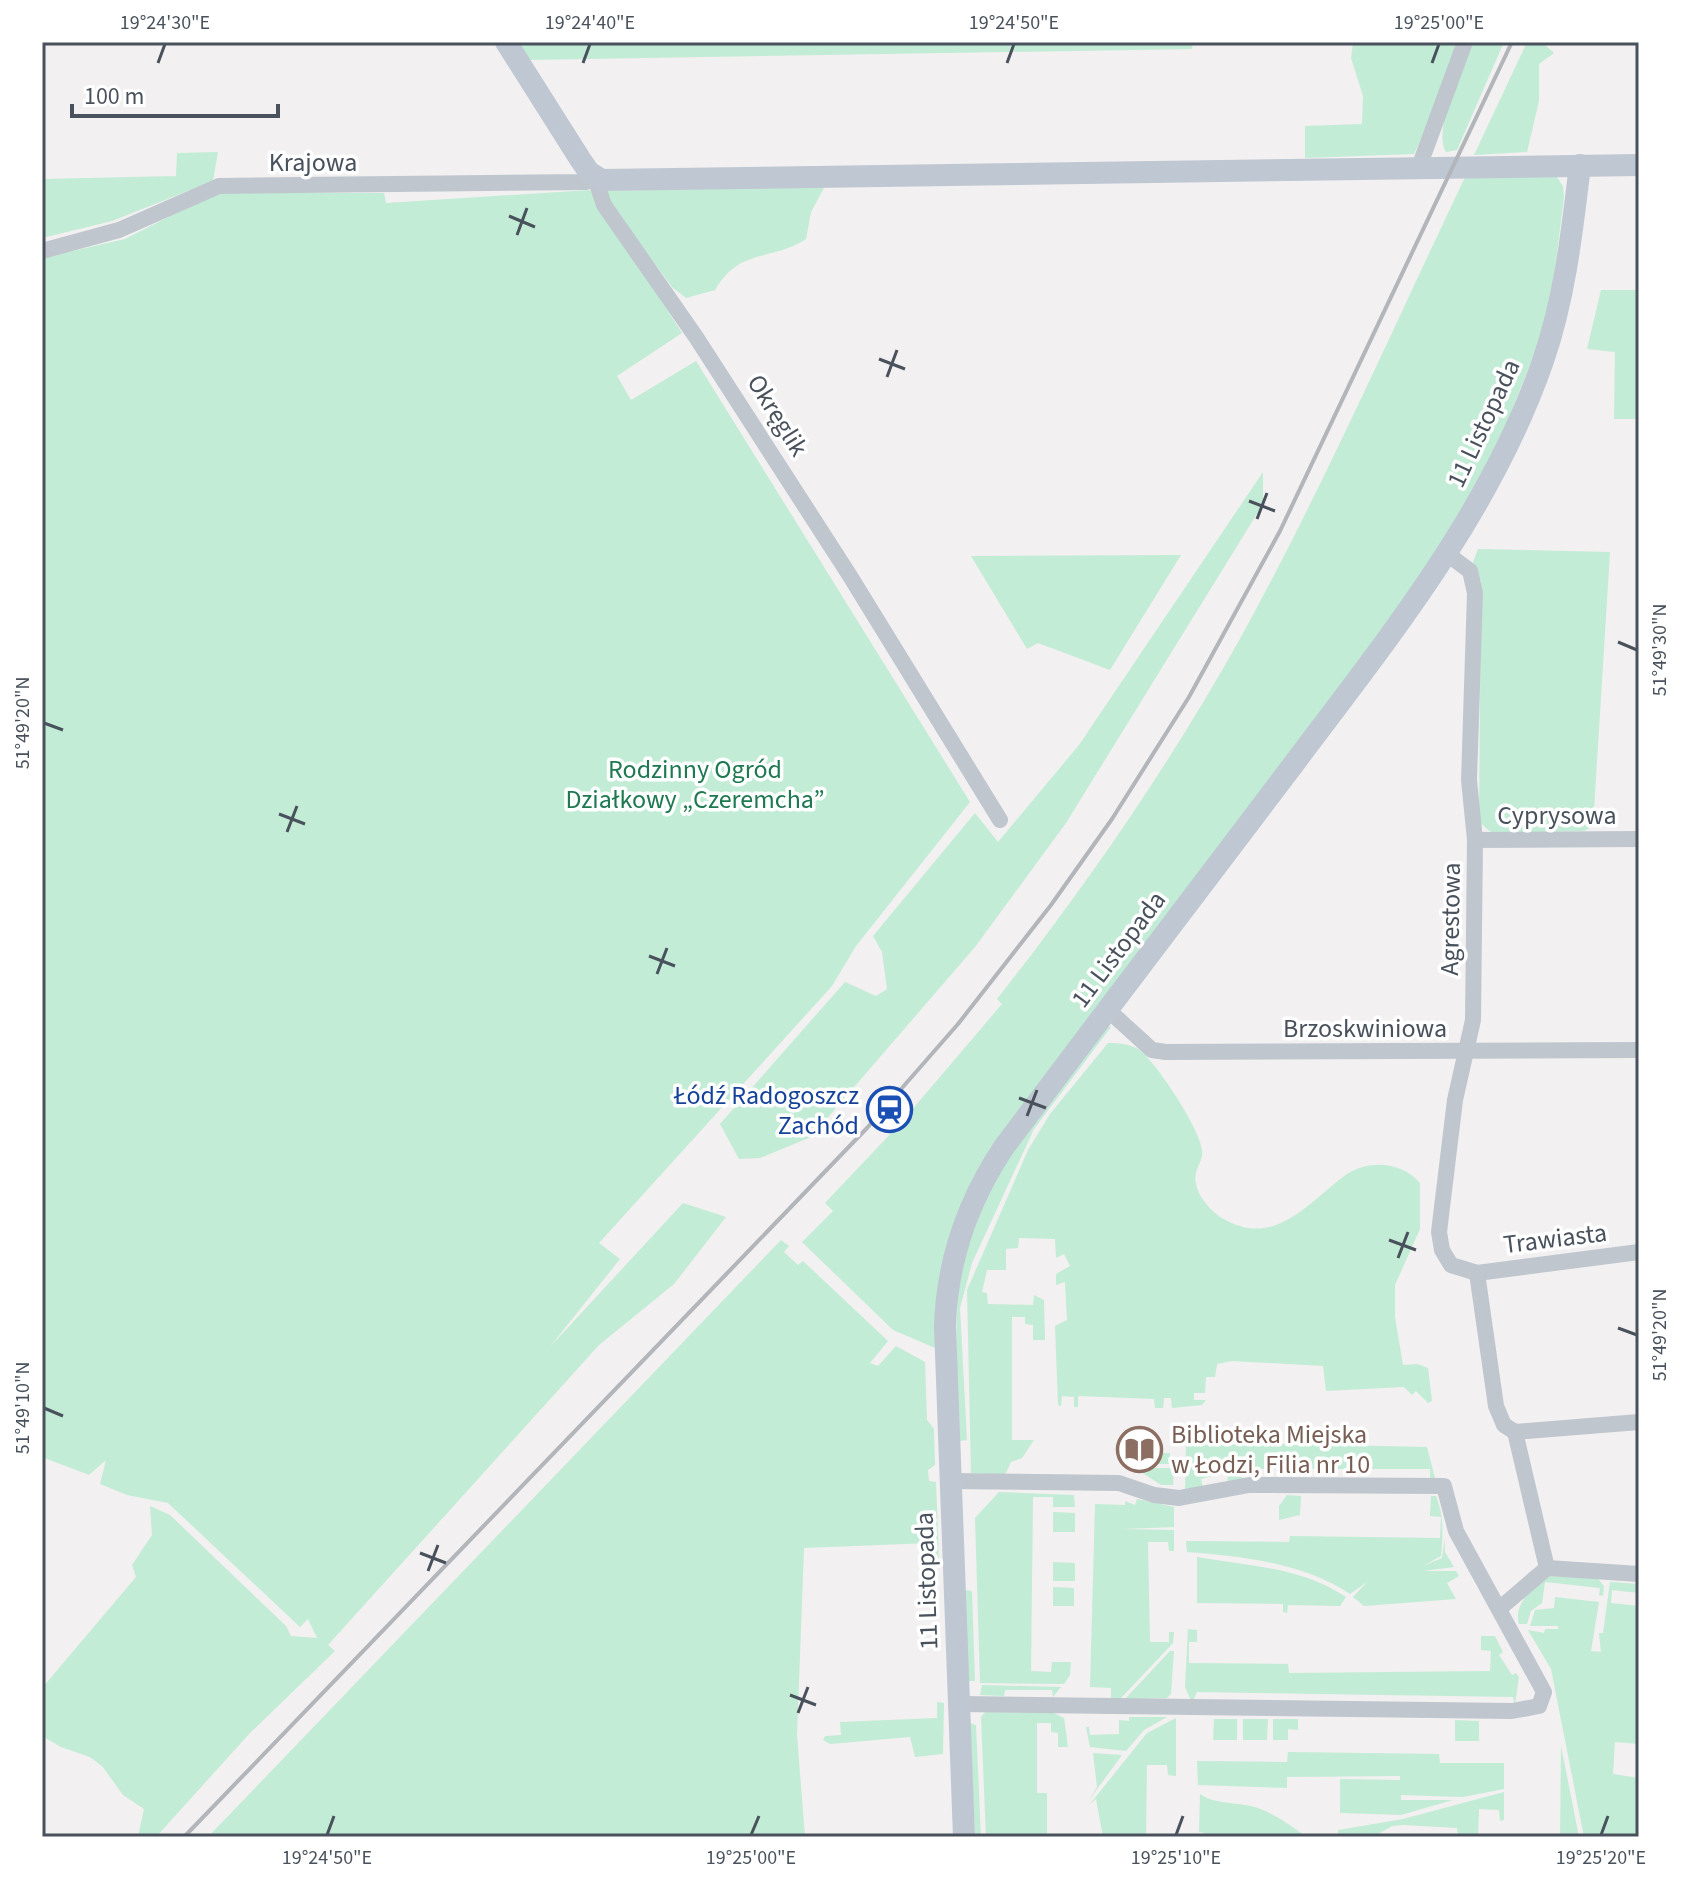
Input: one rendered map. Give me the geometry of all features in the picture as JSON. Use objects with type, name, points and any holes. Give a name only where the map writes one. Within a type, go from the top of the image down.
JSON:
[{"type":"street","name":"Okręglik","points":[[506,42],[595,178],[604,205],[696,337],[850,576],[1000,820]]},
{"type":"street","points":[[1419,167],[1465,42]]},
{"type":"street","name":"11 Listopada","points":[[964,1837],[946,1307],[961,1230],[992,1165],[1384,644],[1446,553],[1504,451],[1542,364],[1568,267],[1580,165]]},
{"type":"street","points":[[595,178],[1639,165]]},
{"type":"street","name":"Krajowa","points":[[42,251],[119,230],[219,186],[586,182],[595,178]]},
{"type":"street","name":"Agrestowa","points":[[1446,553],[1470,571],[1475,593],[1469,780],[1475,840],[1473,1012],[1455,1100],[1439,1232],[1448,1262],[1477,1273]]},
{"type":"street","name":"Cyprysowa","points":[[1475,840],[1639,839]]},
{"type":"street","name":"Brzoskwiniowa","points":[[1108,1010],[1152,1050],[1166,1052],[1639,1050]]},
{"type":"street","name":"Trawiasta","points":[[1477,1273],[1639,1252]]},
{"type":"street","points":[[1477,1273],[1496,1406],[1504,1425],[1515,1432],[1639,1422]]},
{"type":"street","points":[[1515,1432],[1547,1568]]},
{"type":"street","points":[[950,1481],[1119,1483],[1159,1496],[1179,1498],[1249,1485],[1444,1486],[1456,1531],[1541,1682],[1544,1696],[1534,1709],[959,1704]]},
{"type":"street","points":[[1499,1609],[1547,1568],[1639,1574]]},
{"type":"green space","points":[[515,42],[1193,42],[1192,49],[526,60]]},
{"type":"green space","points":[[1353,42],[1458,42],[1436,107],[1414,154],[1305,158],[1305,126],[1362,124],[1363,96],[1351,58]]},
{"type":"green space","points":[[1471,42],[1504,42],[1457,150],[1446,152],[1443,129],[1446,114]]},
{"type":"green space","points":[[1527,42],[1548,42],[1546,46],[1554,53],[1539,64],[1539,101],[1527,152],[1474,155]]},
{"type":"green space","points":[[218,152],[213,181],[112,221],[42,238],[42,179],[176,176],[177,153]]},
{"type":"green space","points":[[1467,173],[1556,176],[1563,186],[1554,276],[1540,340],[1497,447],[1423,575],[1000,1140],[940,1273],[935,1348],[893,1330],[802,1242],[833,1211],[825,1203],[895,1129],[898,1132],[913,1115],[910,1112],[1002,1004],[997,999],[1095,868],[1186,731],[1241,637],[1301,523]]},
{"type":"green space","points":[[825,186],[811,212],[806,239],[745,261],[725,276],[715,290],[686,298],[672,287],[606,198],[607,191]]},
{"type":"green space","name":"Rodzinny Ogród Działkowy „Czeremcha”","points":[[590,190],[682,333],[617,376],[631,400],[696,361],[970,802],[856,946],[832,986],[599,1243],[620,1259],[549,1348],[683,1203],[726,1217],[674,1284],[599,1345],[328,1645],[335,1651],[250,1733],[156,1837],[138,1837],[144,1809],[123,1795],[102,1766],[90,1757],[61,1747],[42,1736],[42,1688],[136,1577],[132,1565],[152,1535],[150,1506],[170,1515],[286,1626],[291,1636],[317,1638],[308,1619],[300,1627],[168,1503],[127,1495],[100,1484],[106,1460],[89,1475],[42,1457],[42,258],[125,239],[216,193],[384,193],[386,203]]},
{"type":"green space","points":[[1601,290],[1639,290],[1639,419],[1614,419],[1615,352],[1587,349]]},
{"type":"green space","points":[[1263,472],[1263,504],[1066,823],[975,947],[811,1137],[760,1158],[739,1159],[720,1124],[845,982],[876,996],[887,989],[882,952],[873,936],[975,813],[998,842],[1079,745]]},
{"type":"green space","points":[[1478,549],[1610,552],[1593,826],[1584,831],[1492,833],[1479,822],[1481,581],[1472,565]]},
{"type":"green space","points":[[1181,555],[1110,670],[1038,643],[1027,649],[971,556]]},
{"type":"green space","points":[[1106,1026],[1111,1027],[1034,1129],[972,1263],[960,1308],[967,1440],[960,1441],[957,1311],[963,1260],[970,1235],[981,1207],[1011,1152]]},
{"type":"green space","points":[[1108,1043],[1126,1044],[1138,1049],[1168,1084],[1200,1140],[1202,1153],[1196,1186],[1207,1204],[1222,1218],[1257,1229],[1273,1226],[1288,1220],[1352,1171],[1372,1165],[1403,1170],[1420,1183],[1420,1229],[1395,1285],[1395,1317],[1403,1365],[1417,1364],[1428,1368],[1432,1401],[1428,1403],[1416,1391],[1412,1395],[1404,1387],[1326,1391],[1323,1366],[1232,1361],[1217,1364],[1215,1377],[1206,1377],[1205,1393],[1194,1393],[1194,1400],[1206,1400],[1202,1405],[1172,1408],[1171,1398],[1164,1398],[1163,1408],[1155,1408],[1154,1399],[1078,1396],[1078,1407],[1074,1407],[1074,1397],[1062,1396],[1061,1406],[1058,1405],[1055,1326],[1067,1320],[1065,1282],[1056,1285],[1056,1274],[1070,1266],[1064,1254],[1056,1258],[1055,1239],[1019,1238],[1018,1248],[1006,1249],[1006,1270],[987,1270],[982,1292],[987,1293],[988,1304],[1033,1305],[1034,1295],[1044,1300],[1045,1340],[1033,1340],[1033,1325],[1025,1324],[1025,1317],[1012,1317],[1012,1440],[1034,1440],[1022,1458],[1011,1462],[1005,1475],[971,1473],[967,1290],[1028,1150],[1050,1114]]},
{"type":"green space","points":[[781,1240],[789,1246],[784,1252],[798,1265],[803,1261],[888,1341],[870,1363],[878,1366],[896,1346],[925,1362],[927,1420],[934,1429],[935,1465],[928,1470],[929,1481],[936,1482],[939,1564],[932,1564],[930,1543],[804,1548],[797,1735],[805,1837],[208,1837]]},
{"type":"green space","points":[[1186,1442],[1427,1447],[1435,1478],[1430,1479],[1430,1469],[1242,1469],[1242,1480],[1229,1484],[1226,1472],[1201,1479],[1203,1488],[1185,1489]]},
{"type":"green space","points":[[1135,1452],[1170,1453],[1170,1464],[1135,1464]]},
{"type":"green space","points":[[1135,1468],[1174,1468],[1173,1485],[1161,1485]]},
{"type":"green space","points":[[999,1492],[1074,1495],[1075,1507],[1053,1507],[1053,1497],[1033,1497],[1031,1671],[1051,1672],[1052,1662],[1071,1662],[1070,1675],[1064,1684],[980,1683],[975,1518]]},
{"type":"green space","points":[[1287,1495],[1301,1496],[1300,1515],[1279,1520],[1279,1506]]},
{"type":"green space","points":[[1431,1496],[1436,1496],[1442,1518],[1441,1556],[1423,1566],[1442,1558],[1445,1538],[1445,1552],[1454,1567],[1423,1571],[1456,1571],[1459,1576],[1447,1583],[1456,1599],[1364,1606],[1353,1597],[1367,1582],[1350,1594],[1332,1583],[1292,1568],[1250,1559],[1187,1552],[1186,1541],[1289,1542],[1290,1536],[1440,1538],[1441,1517],[1430,1516]]},
{"type":"green space","points":[[1137,1499],[1174,1507],[1174,1527],[1123,1529],[1174,1530],[1174,1551],[1169,1551],[1168,1542],[1148,1542],[1150,1642],[1169,1642],[1169,1632],[1174,1632],[1173,1643],[1121,1698],[1111,1698],[1111,1688],[1090,1687],[1095,1504],[1125,1505],[1125,1501],[1135,1505]]},
{"type":"green space","points":[[1053,1512],[1075,1513],[1075,1532],[1053,1532]]},
{"type":"green space","points":[[1197,1557],[1293,1574],[1311,1579],[1346,1597],[1340,1606],[1288,1605],[1287,1613],[1283,1612],[1283,1604],[1197,1603]]},
{"type":"green space","points":[[1053,1562],[1075,1563],[1075,1581],[1053,1581]]},
{"type":"green space","points":[[1549,1576],[1598,1579],[1604,1586],[1603,1596],[1599,1595],[1600,1588],[1545,1582],[1542,1603],[1531,1611],[1527,1624],[1519,1624],[1522,1603]]},
{"type":"green space","points":[[1610,1582],[1639,1584],[1639,1593],[1612,1590],[1611,1603],[1639,1606],[1639,1744],[1615,1742],[1613,1774],[1639,1778],[1639,1837],[1584,1837],[1551,1669],[1528,1630],[1544,1633],[1545,1629],[1558,1629],[1558,1626],[1530,1626],[1535,1610],[1554,1608],[1555,1597],[1599,1602],[1591,1651],[1601,1652],[1599,1633],[1603,1633]]},
{"type":"green space","points":[[1053,1587],[1074,1588],[1074,1606],[1053,1606]]},
{"type":"green space","points":[[965,1590],[972,1591],[975,1681],[968,1681]]},
{"type":"green space","points":[[1188,1629],[1197,1630],[1197,1642],[1189,1642],[1189,1663],[1288,1664],[1289,1673],[1490,1671],[1491,1651],[1481,1650],[1481,1636],[1495,1636],[1503,1652],[1499,1655],[1512,1675],[1516,1673],[1519,1677],[1515,1705],[1513,1697],[1197,1692],[1192,1703],[1185,1687]]},
{"type":"green space","points":[[1170,1651],[1174,1651],[1171,1694],[1167,1698],[1125,1699]]},
{"type":"green space","points":[[982,1685],[1061,1687],[1053,1697],[1052,1690],[1005,1690],[1004,1696],[980,1695]]},
{"type":"green space","points":[[937,1702],[944,1703],[943,1754],[915,1757],[910,1737],[830,1744],[823,1740],[825,1736],[841,1735],[840,1722],[937,1718]]},
{"type":"green space","points":[[985,1712],[1054,1713],[1064,1718],[1068,1747],[1058,1747],[1058,1733],[1051,1732],[1051,1723],[1037,1723],[1037,1793],[1047,1793],[1047,1837],[986,1837],[981,1717]]},
{"type":"green space","points":[[1129,1717],[1167,1717],[1144,1730],[1126,1751],[1090,1747],[1086,1727],[1089,1727],[1090,1735],[1119,1734],[1119,1720],[1129,1721]]},
{"type":"green space","points":[[1176,1718],[1176,1776],[1168,1775],[1167,1765],[1147,1765],[1146,1837],[1103,1837],[1096,1799],[1090,1804],[1147,1733]]},
{"type":"green space","points":[[1214,1719],[1237,1719],[1237,1740],[1213,1740]]},
{"type":"green space","points":[[1243,1719],[1268,1719],[1267,1740],[1243,1740]]},
{"type":"green space","points":[[1273,1719],[1298,1719],[1298,1730],[1288,1729],[1288,1740],[1273,1740]]},
{"type":"green space","points":[[1455,1720],[1479,1721],[1479,1741],[1455,1741]]},
{"type":"green space","points":[[970,1723],[976,1725],[981,1837],[975,1837]]},
{"type":"green space","points":[[1561,1746],[1579,1837],[1560,1837]]},
{"type":"green space","points":[[1288,1752],[1439,1754],[1440,1763],[1504,1763],[1504,1789],[1463,1797],[1401,1795],[1401,1800],[1453,1800],[1401,1815],[1340,1813],[1340,1779],[1400,1780],[1400,1776],[1287,1777],[1287,1788],[1198,1785],[1197,1761],[1287,1762]]},
{"type":"green space","points":[[1093,1753],[1122,1755],[1089,1800],[1097,1787]]},
{"type":"green space","points":[[1504,1792],[1504,1820],[1500,1821],[1499,1810],[1479,1809],[1478,1837],[1458,1837],[1457,1828],[1403,1825],[1392,1826],[1373,1837],[1338,1837],[1338,1830],[1403,1819]]},
{"type":"green space","points":[[1200,1794],[1217,1801],[1262,1809],[1307,1837],[1199,1837],[1205,1833],[1199,1832]]},
{"type":"railway","points":[[184,1837],[867,1128],[958,1024],[1051,905],[1112,819],[1189,697],[1280,531],[1512,42]]},
{"type":"place","name":"Łódź Radogoszcz Zachód","points":[[890,1110]]},
{"type":"place","name":"Biblioteka Miejska w Łodzi, Filia nr 10","points":[[1140,1449]]}]
